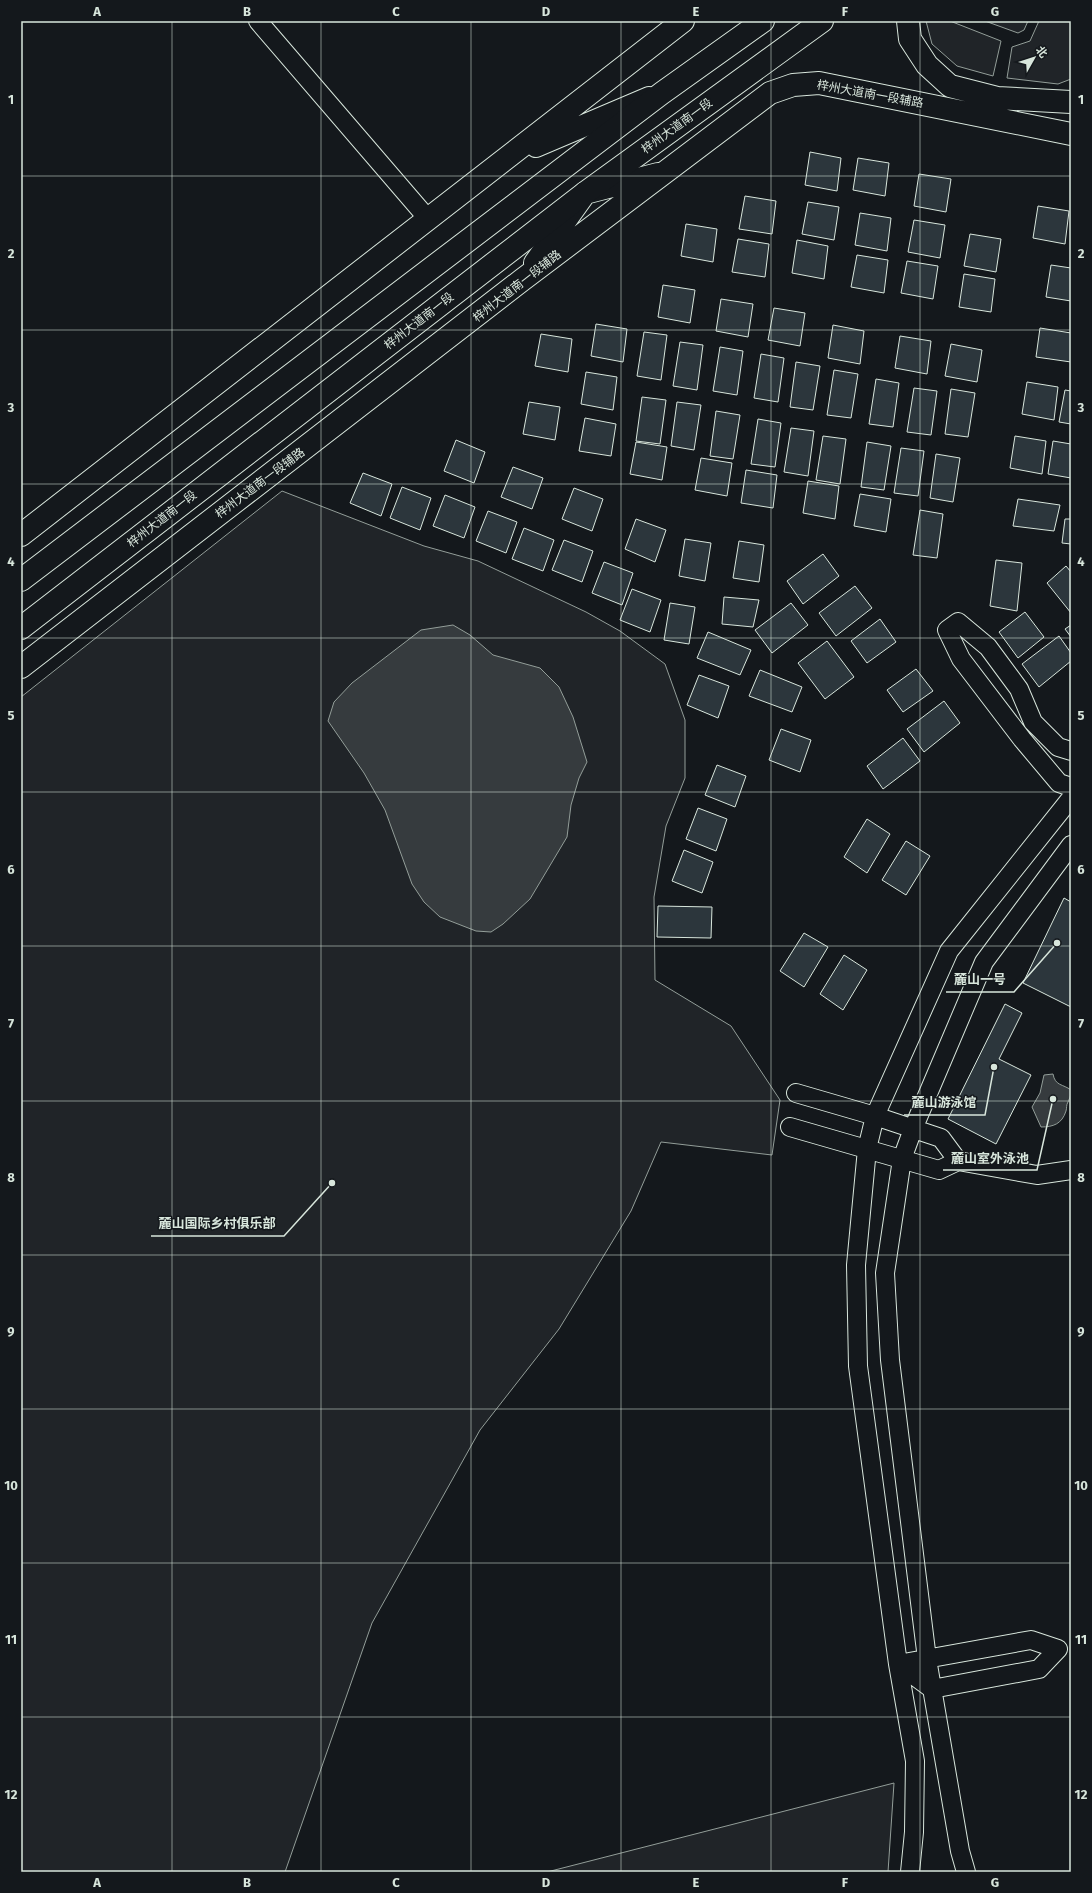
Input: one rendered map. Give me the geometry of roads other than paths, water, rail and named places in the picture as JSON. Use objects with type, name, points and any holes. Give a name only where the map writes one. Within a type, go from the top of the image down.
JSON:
[{"type":"main road","points":[[21,535],[429,220],[683,21]]},
{"type":"main road","points":[[21,580],[662,93],[764,21]]},
{"type":"main road","name":"梓州大道南一段","points":[[21,628],[585,193],[822,21]]},
{"type":"main road","points":[[908,21],[910,39],[927,65],[950,86],[997,98],[1071,102]]},
{"type":"main road","name":"梓州大道南一段辅路","points":[[21,667],[522,280],[667,172],[770,92],[793,85],[819,84],[1071,134]]},
{"type":"main road","points":[[508,158],[662,93]]},
{"type":"main road","points":[[522,280],[585,193],[667,172]]},
{"type":"street","points":[[258,21],[429,220]]},
{"type":"street","points":[[1071,751],[1058,747],[1033,722],[1019,689],[988,646],[958,622],[946,630],[961,659],[1022,739],[1059,783],[1071,787]]},
{"type":"street","points":[[986,691],[993,680],[1010,677]]},
{"type":"street","points":[[910,1872],[914,1832],[915,1761],[898,1664],[858,1366],[856,1265],[867,1149],[875,1116],[949,951],[1071,798]]},
{"type":"street","points":[[966,1872],[960,1851],[927,1659],[890,1360],[885,1273],[902,1159],[913,1129],[984,962],[1071,845]]},
{"type":"street","points":[[796,1092],[941,1138],[958,1161]]},
{"type":"street","points":[[790,1127],[939,1170],[958,1161],[1037,1175],[1071,1170]]},
{"type":"street","points":[[1031,1640],[1058,1649],[1039,1669],[932,1689],[898,1664],[1031,1640]]},
{"type":"place","name":"麓山一号","points":[[1057,943]]},
{"type":"place","name":"麓山游泳馆","points":[[994,1067]]},
{"type":"place","name":"麓山室外泳池","points":[[1053,1099]]},
{"type":"place","name":"麓山国际乡村俱乐部","points":[[332,1183]]}]
